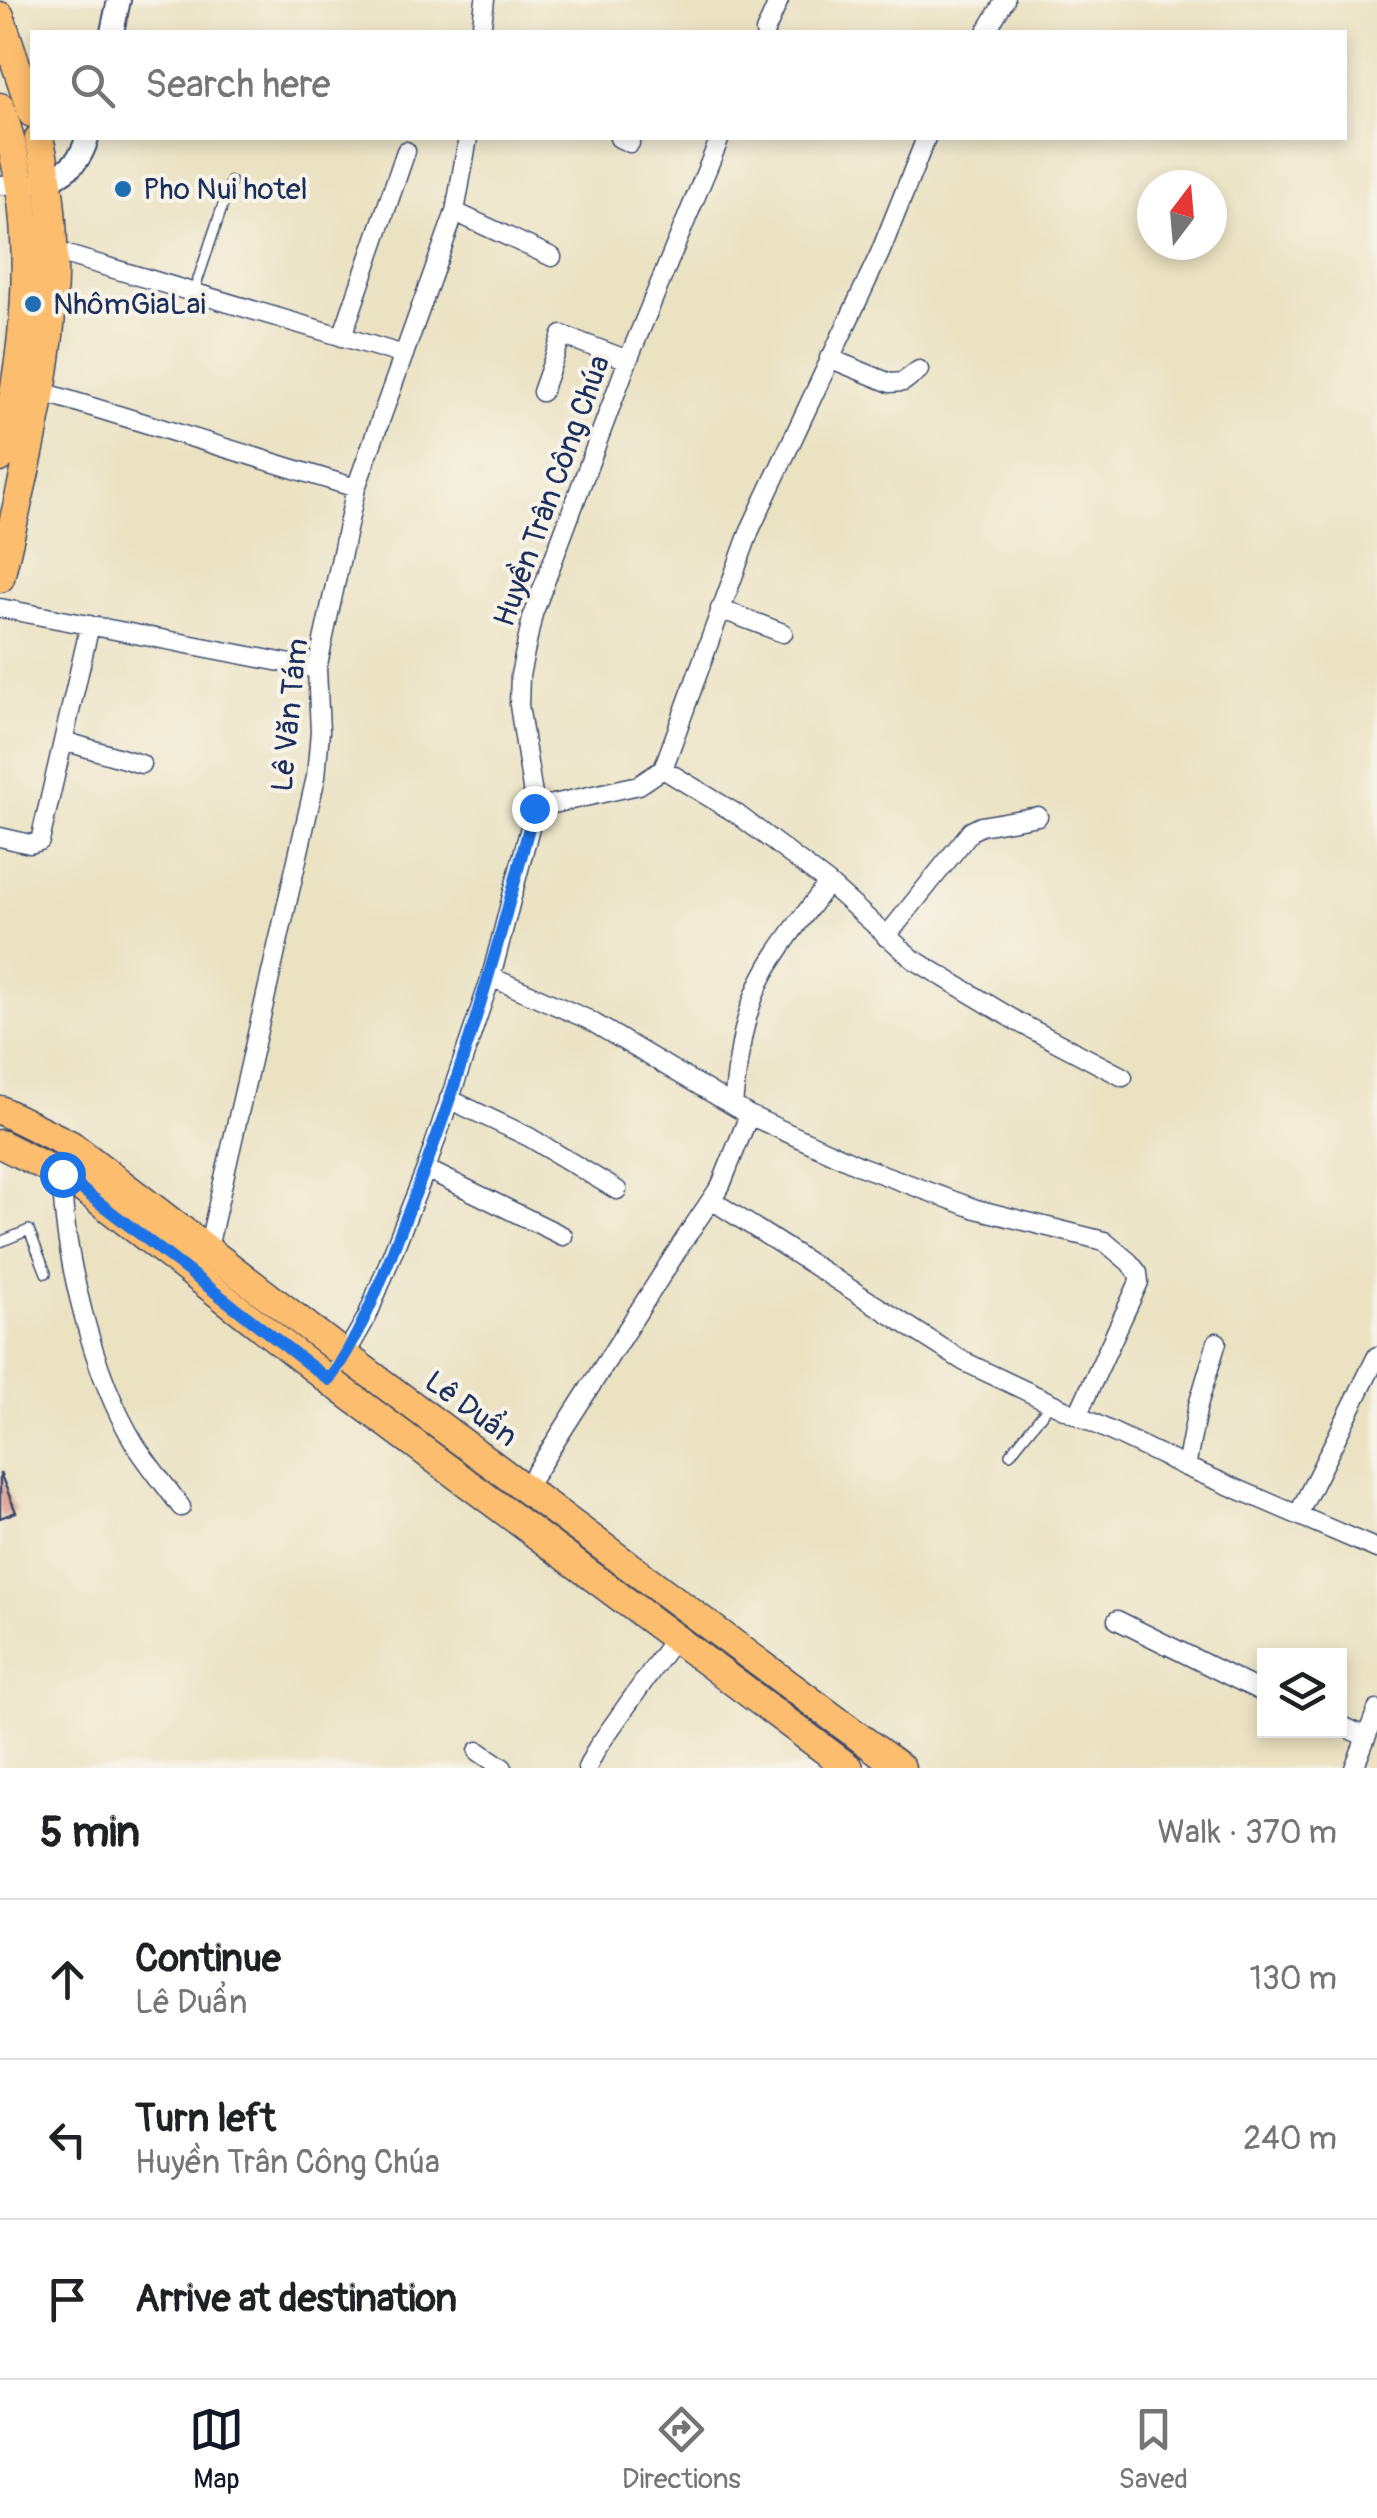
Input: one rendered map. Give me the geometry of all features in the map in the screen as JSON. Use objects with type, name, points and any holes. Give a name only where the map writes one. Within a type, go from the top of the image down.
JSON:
[{"type":"main road","points":[[0,16],[30,107]]},
{"type":"main road","points":[[0,107],[10,186],[25,258],[20,386],[0,578]]},
{"type":"main road","points":[[0,458],[20,386],[48,359],[54,250],[50,180],[40,140]]},
{"type":"main road","name":"Lê Duẩn","points":[[0,1110],[71,1145],[346,1356],[901,1768]]},
{"type":"main road","name":"Lê Duẩn","points":[[0,1144],[62,1174],[673,1640],[848,1768]]},
{"type":"street","points":[[112,30],[119,0]]},
{"type":"street","points":[[481,30],[485,0]]},
{"type":"street","points":[[766,30],[780,0]]},
{"type":"street","points":[[987,30],[1005,0]]},
{"type":"street","points":[[10,186],[50,180],[72,168],[87,140]]},
{"type":"street","name":"Lê Văn Tám","points":[[208,1248],[316,777],[320,732],[317,669],[356,488],[455,212],[468,140]]},
{"type":"street","name":"Huyền Trân Công Chúa","points":[[329,1380],[367,1317],[426,1169],[490,977],[534,808],[519,705],[524,649],[533,614],[628,360],[719,140]]},
{"type":"street","points":[[534,808],[638,785],[663,769],[750,530],[880,254],[925,140]]},
{"type":"street","points":[[342,337],[406,151]]},
{"type":"street","points":[[455,212],[552,257]]},
{"type":"street","points":[[54,250],[404,355]]},
{"type":"street","points":[[542,392],[562,334],[628,360]]},
{"type":"street","points":[[829,358],[890,383],[904,382],[919,370]]},
{"type":"street","points":[[20,386],[356,488]]},
{"type":"street","points":[[0,608],[317,669]]},
{"type":"street","points":[[720,609],[783,633]]},
{"type":"street","points":[[0,837],[30,844],[40,840],[90,625]]},
{"type":"street","points":[[64,741],[141,764]]},
{"type":"street","points":[[663,769],[737,814],[828,883],[913,958],[1018,1022],[1123,1077]]},
{"type":"street","points":[[886,937],[971,831],[1038,816]]},
{"type":"street","points":[[525,1489],[713,1201],[741,1110],[742,1032],[753,1000],[768,968],[828,883]]},
{"type":"street","points":[[490,977],[588,1019],[741,1110],[932,1193],[1003,1217],[1093,1236],[1114,1247],[1138,1274],[1139,1282],[1078,1414]]},
{"type":"street","points":[[449,1099],[529,1138],[617,1190]]},
{"type":"street","points":[[426,1169],[563,1236]]},
{"type":"street","points":[[62,1174],[67,1248],[113,1397],[134,1442],[181,1507]]},
{"type":"street","points":[[713,1201],[963,1361],[1186,1467],[1377,1549]]},
{"type":"street","points":[[1186,1467],[1198,1405],[1217,1342]]},
{"type":"street","points":[[1298,1514],[1377,1356]]},
{"type":"street","points":[[1117,1620],[1257,1690]]},
{"type":"street","points":[[587,1768],[673,1640]]},
{"type":"street","points":[[1354,1768],[1377,1710]]},
{"type":"street","points":[[1347,1728],[1366,1737]]},
{"type":"street","points":[[478,1751],[504,1768]]},
{"type":"lane","points":[[194,292],[231,181]]},
{"type":"lane","points":[[0,1242],[29,1230],[46,1273]]},
{"type":"lane","points":[[1010,1454],[1051,1403]]},
{"type":"building","points":[[0,1473],[16,1512],[0,1518]]},
{"type":"place","name":"Pho Nui hotel","points":[[123,189]]},
{"type":"place","name":"NhômGiaLai","points":[[33,304]]},
{"type":"route","points":[[62,1174],[329,1380],[367,1317],[426,1169],[490,977],[534,808]]}]
